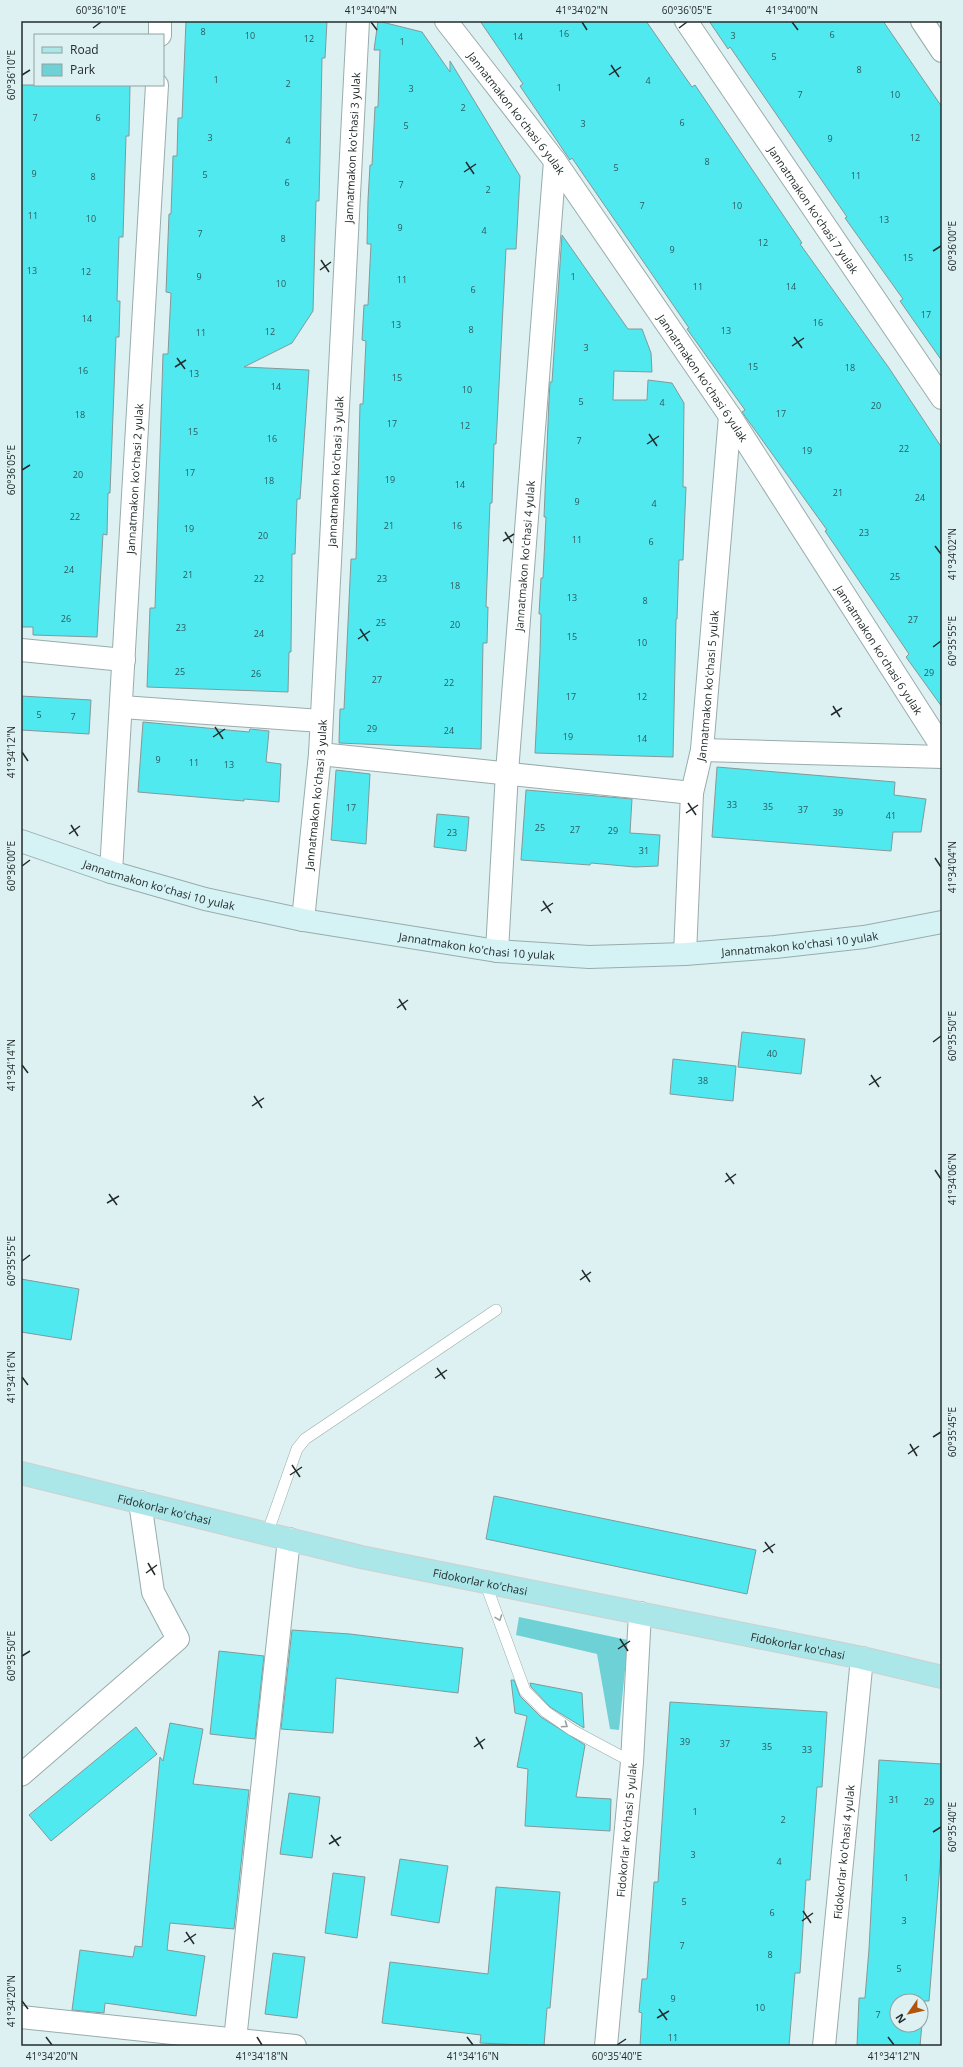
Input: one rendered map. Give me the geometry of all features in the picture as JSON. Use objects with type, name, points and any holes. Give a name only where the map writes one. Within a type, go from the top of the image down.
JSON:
[{"type":"main road","name":"Fidokorlar ko'chasi","points":[[21,1473],[361,1557],[862,1658],[942,1677]]},
{"type":"street","points":[[160,21],[160,34]]},
{"type":"street","name":"Jannatmakon ko'chasi 3 yulak","points":[[303,920],[320,754],[358,21]]},
{"type":"street","name":"Jannatmakon ko'chasi 6 yulak","points":[[446,21],[555,161],[730,416],[942,747]]},
{"type":"street","name":"Jannatmakon ko'chasi 7 yulak","points":[[686,21],[942,398]]},
{"type":"street","points":[[922,21],[942,51]]},
{"type":"street","name":"Jannatmakon ko'chasi 2 yulak","points":[[111,872],[122,706],[157,86]]},
{"type":"street","name":"Jannatmakon ko'chasi 4 yulak","points":[[497,951],[508,772],[555,161]]},
{"type":"street","name":"Jannatmakon ko'chasi 5 yulak","points":[[685,954],[692,793],[702,750],[730,416]]},
{"type":"street","points":[[21,650],[124,660]]},
{"type":"street","points":[[122,706],[321,721]]},
{"type":"street","points":[[702,750],[942,757]]},
{"type":"street","points":[[320,754],[508,772],[692,793]]},
{"type":"street","name":"Jannatmakon ko'chasi 10 yulak","points":[[21,841],[111,872],[205,899],[303,920],[497,951],[589,956],[685,954],[775,947],[864,937],[942,922]]},
{"type":"street","points":[[21,1775],[178,1640],[154,1592],[140,1502]]},
{"type":"street","points":[[235,2040],[289,1539]]},
{"type":"street","name":"Fidokorlar ko'chasi 5 yulak","points":[[606,2046],[632,1762],[640,1613]]},
{"type":"street","name":"Fidokorlar ko'chasi 4 yulak","points":[[824,2046],[862,1658]]},
{"type":"street","points":[[21,2016],[295,2046]]},
{"type":"lane","points":[[267,1534],[297,1449],[305,1438],[496,1310]]},
{"type":"lane","points":[[485,1582],[525,1691],[546,1712],[572,1730],[632,1762]]},
{"type":"green space","points":[[519,1617],[628,1640],[619,1730],[610,1729],[597,1654],[516,1635]]},
{"type":"building","points":[[186,21],[327,21],[325,58],[322,58],[319,201],[316,201],[313,311],[292,343],[244,367],[309,370],[300,499],[297,499],[295,554],[292,554],[291,652],[289,652],[288,692],[147,687],[150,608],[155,608],[163,354],[168,354],[171,293],[166,292],[169,214],[171,214],[173,156],[177,156],[178,118],[182,118]]},
{"type":"building","points":[[378,21],[422,32],[450,72],[450,61],[520,176],[516,249],[506,249],[496,444],[494,444],[492,503],[490,503],[486,607],[488,607],[487,643],[483,643],[481,749],[339,743],[340,709],[344,709],[351,559],[356,559],[360,404],[363,404],[366,341],[362,340],[364,305],[368,305],[371,244],[367,244],[368,200],[370,165],[372,165],[375,107],[378,107],[380,50],[374,50]]},
{"type":"building","points":[[480,21],[646,21],[692,87],[695,85],[802,243],[800,244],[889,368],[942,448],[942,707],[906,657],[909,654],[825,531],[827,530],[742,412],[745,410],[687,329],[689,328],[572,158],[570,160],[520,86],[523,84]]},
{"type":"building","points":[[709,21],[883,21],[942,107],[942,361],[900,301],[903,299],[845,218],[847,217],[730,47],[728,49]]},
{"type":"building","points":[[21,85],[130,86],[129,136],[126,136],[123,237],[119,237],[117,301],[120,301],[119,337],[116,337],[110,493],[108,493],[107,535],[103,534],[97,637],[33,635],[33,627],[21,627]]},
{"type":"building","points":[[562,235],[628,329],[642,329],[651,353],[652,372],[614,371],[613,400],[647,400],[648,380],[672,383],[684,403],[683,487],[686,487],[683,560],[679,560],[676,619],[673,757],[535,753],[540,653],[541,614],[539,614],[541,578],[543,578],[546,517],[544,517],[549,400],[550,382],[552,382]]},
{"type":"building","points":[[21,696],[91,700],[89,734],[21,730]]},
{"type":"building","points":[[143,722],[249,732],[250,729],[269,731],[266,762],[281,764],[279,802],[244,799],[244,801],[138,792]]},
{"type":"building","points":[[717,767],[895,782],[894,795],[926,799],[921,832],[893,832],[891,851],[712,837]]},
{"type":"building","points":[[336,770],[370,774],[366,844],[331,840]]},
{"type":"building","points":[[526,790],[632,799],[630,833],[660,835],[658,866],[635,867],[591,863],[590,865],[521,860]]},
{"type":"building","points":[[437,814],[469,817],[466,851],[434,847]]},
{"type":"building","points":[[742,1032],[805,1039],[801,1074],[738,1067]]},
{"type":"building","points":[[673,1059],[736,1066],[733,1101],[670,1094]]},
{"type":"building","points":[[21,1279],[79,1289],[71,1340],[21,1332]]},
{"type":"building","points":[[494,1496],[756,1550],[747,1594],[486,1539]]},
{"type":"building","points":[[292,1630],[350,1634],[463,1648],[458,1693],[336,1678],[333,1733],[281,1729]]},
{"type":"building","points":[[219,1651],[264,1656],[255,1739],[210,1734]]},
{"type":"building","points":[[511,1680],[514,1680],[520,1696],[541,1717],[585,1745],[576,1797],[611,1799],[610,1831],[525,1826],[528,1769],[517,1767],[527,1716],[515,1713]]},
{"type":"building","points":[[530,1683],[582,1693],[584,1728],[550,1707],[531,1687]]},
{"type":"building","points":[[670,1702],[827,1712],[822,1787],[817,1787],[810,1880],[806,1880],[800,1973],[795,1973],[789,2046],[640,2046],[642,2013],[639,2012],[642,1979],[647,1979],[654,1882],[658,1882]]},
{"type":"building","points":[[170,1723],[203,1729],[193,1784],[249,1790],[234,1929],[170,1923],[167,1950],[205,1956],[196,2016],[105,2003],[104,2013],[72,2010],[80,1950],[133,1957],[135,1946],[142,1947],[160,1757],[163,1761]]},
{"type":"building","points":[[136,1727],[157,1754],[51,1841],[29,1815]]},
{"type":"building","points":[[879,1760],[942,1764],[942,1840],[929,2001],[929,1993],[889,1993],[889,2033],[921,2033],[920,2046],[857,2046],[859,1998],[865,1998]]},
{"type":"building","points":[[289,1793],[320,1797],[312,1858],[280,1854]]},
{"type":"building","points":[[400,1859],[448,1866],[439,1923],[391,1915]]},
{"type":"building","points":[[333,1873],[365,1877],[357,1938],[325,1933]]},
{"type":"building","points":[[496,1887],[560,1892],[550,2008],[547,2008],[544,2046],[480,2043],[481,2035],[382,2023],[390,1962],[488,1974]]},
{"type":"building","points":[[273,1953],[305,1957],[297,2018],[265,2014]]}]
